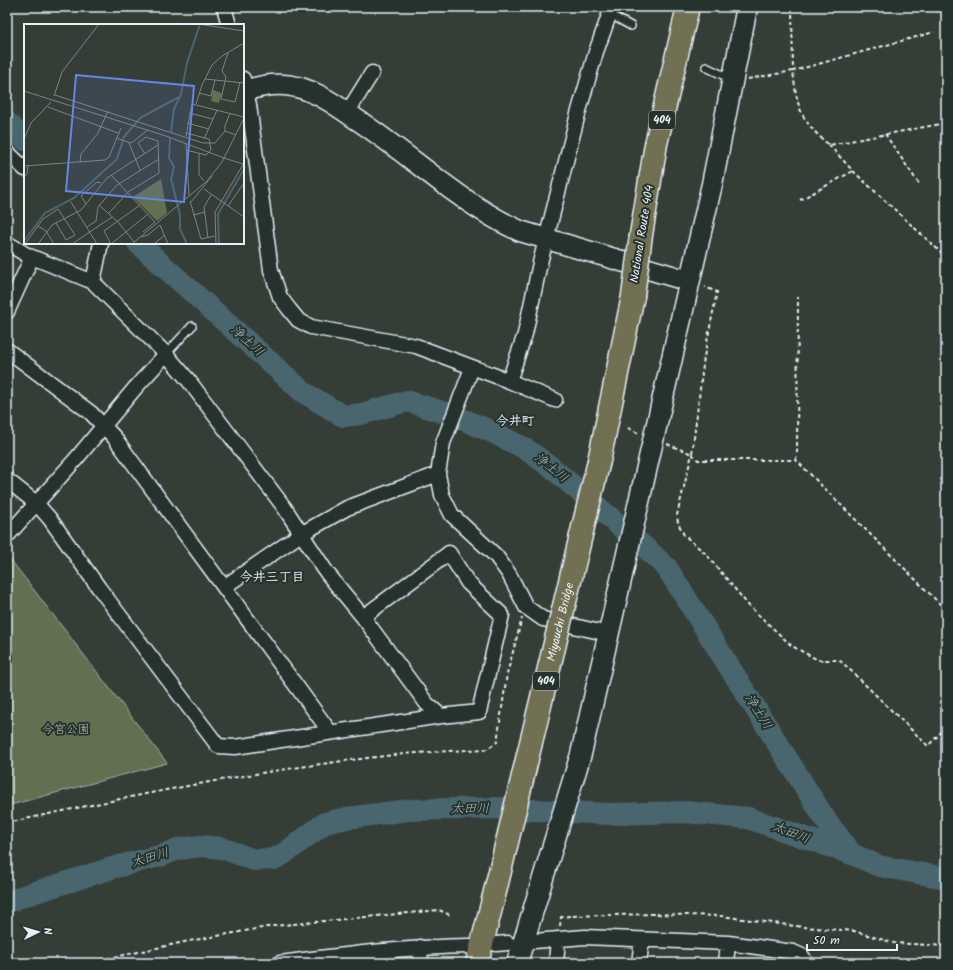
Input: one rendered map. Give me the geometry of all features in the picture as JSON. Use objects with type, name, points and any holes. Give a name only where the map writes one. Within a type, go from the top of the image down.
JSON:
[{"type":"highway","name":"National Route 404","points":[[599,461],[633,296],[641,235],[656,144],[688,7]]},
{"type":"highway","name":"Miyauchi Bridge","points":[[474,954],[493,900],[599,461]]},
{"type":"street","points":[[224,7],[229,24]]},
{"type":"street","points":[[517,963],[581,754],[689,282],[733,80],[746,7]]},
{"type":"street","points":[[509,381],[525,334],[546,239],[578,114],[596,52],[610,11]]},
{"type":"street","points":[[347,112],[372,73]]},
{"type":"street","points":[[555,400],[416,346],[311,327],[298,320],[280,297],[271,270],[244,84],[275,84],[298,87],[313,93],[347,112],[388,140],[474,206],[507,225],[546,239],[689,282]]},
{"type":"street","points":[[7,152],[24,168]]},
{"type":"street","points":[[7,243],[32,257],[93,282],[166,354],[189,381],[327,572],[363,617],[427,704],[441,716]]},
{"type":"street","points":[[93,282],[101,244]]},
{"type":"street","points":[[7,312],[32,257]]},
{"type":"street","points":[[7,350],[91,413],[105,426],[330,732]]},
{"type":"street","points":[[7,536],[105,426],[136,387],[166,354]]},
{"type":"street","points":[[472,368],[443,443],[438,474],[442,495],[452,514],[496,556],[508,574],[526,607],[543,618],[609,634]]},
{"type":"street","points":[[224,587],[301,534],[347,508],[438,474]]},
{"type":"street","points":[[7,480],[36,503],[218,746],[235,747],[441,716],[479,712],[502,615],[498,609],[468,584],[449,553],[363,617]]},
{"type":"street","points":[[534,941],[585,937],[728,943],[793,952],[802,956],[806,963]]},
{"type":"street","points":[[556,963],[558,939]]},
{"type":"street","points":[[639,963],[642,940]]},
{"type":"street","points":[[726,963],[728,943]]},
{"type":"street","points":[[280,963],[340,954],[420,947],[474,954]]},
{"type":"street","points":[[420,947],[420,963]]},
{"type":"lane","points":[[610,11],[631,26]]},
{"type":"lane","points":[[706,67],[733,80]]},
{"type":"lane","points":[[166,354],[192,326]]},
{"type":"path","points":[[792,7],[793,71],[795,92],[803,118],[809,127],[829,145],[853,171],[946,257]]},
{"type":"path","points":[[733,80],[739,81],[793,71],[934,32]]},
{"type":"path","points":[[829,145],[946,123]]},
{"type":"path","points":[[885,134],[919,184]]},
{"type":"path","points":[[800,200],[853,171]]},
{"type":"path","points":[[689,282],[717,292],[704,357],[692,454],[677,516],[678,523],[684,535],[706,554],[748,606],[792,646],[818,660],[839,660],[928,746],[946,727]]},
{"type":"path","points":[[796,460],[798,443],[798,297]]},
{"type":"path","points":[[628,428],[638,433]]},
{"type":"path","points":[[663,442],[692,454],[698,460],[796,460],[946,610]]},
{"type":"path","points":[[7,823],[126,797],[313,765],[386,756],[487,749],[497,742],[507,674],[526,607]]},
{"type":"path","points":[[87,963],[189,941],[273,926],[439,910],[452,916]]},
{"type":"path","points":[[558,939],[561,917],[654,914],[721,916],[803,927],[854,931],[894,943],[946,946]]},
{"type":"green space","name":"今宮公園","points":[[7,555],[167,763],[7,806]]},
{"type":"waterway","name":"浄土川","points":[[7,122],[24,139]]},
{"type":"waterway","name":"浄土川","points":[[139,244],[303,392],[343,416],[361,414],[407,401],[452,415],[488,430],[524,448],[551,467],[667,568],[827,822],[852,854]]},
{"type":"waterway","name":"太田川","points":[[7,903],[23,896],[112,868],[163,855],[178,849],[201,846],[222,848],[254,860],[274,859],[285,853],[325,823],[347,818],[409,810],[499,808],[609,814],[685,812],[748,818],[852,854],[879,866],[946,878]]},
{"type":"district","name":"今井町","points":[[515,421]]},
{"type":"district","name":"今井三丁目","points":[[272,577]]}]
